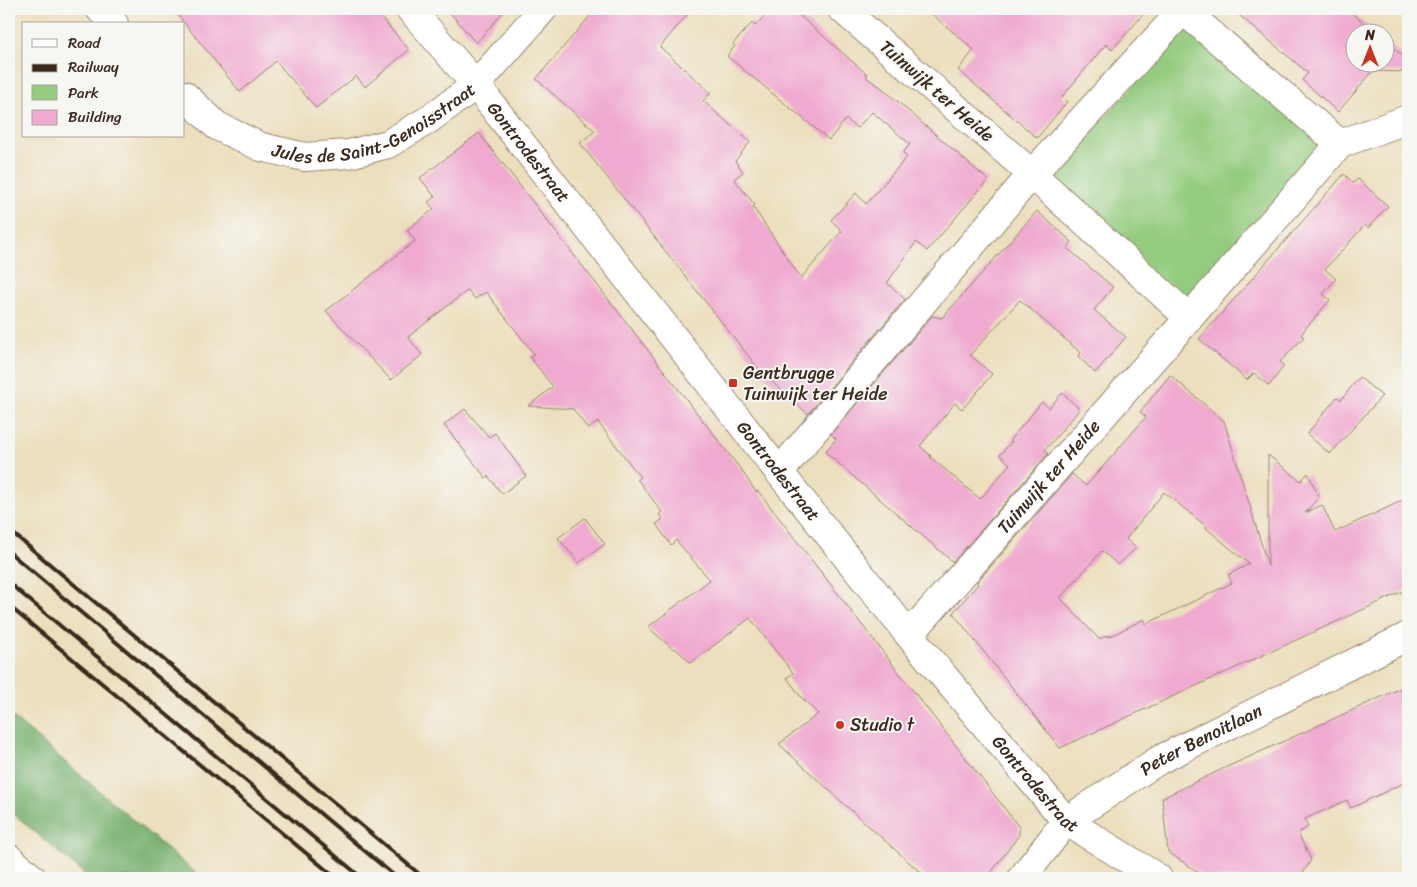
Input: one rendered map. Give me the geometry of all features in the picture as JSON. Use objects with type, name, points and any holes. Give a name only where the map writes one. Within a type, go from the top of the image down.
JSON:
[{"type":"street","points":[[100,9],[112,22]]},
{"type":"street","name":"Gontrodestraat","points":[[410,9],[476,85],[779,472],[910,635],[1066,821],[1158,878]]},
{"type":"street","name":"Jules de Saint-Genoisstraat","points":[[185,96],[217,126],[262,148],[305,157],[349,154],[388,144],[428,120],[476,85],[544,9]]},
{"type":"street","name":"Tuinwijk ter Heide","points":[[842,9],[1032,174],[1189,318]]},
{"type":"street","points":[[779,472],[1032,174],[1184,9],[1340,144]]},
{"type":"street","name":"Tuinwijk ter Heide","points":[[910,635],[1340,144],[1408,119]]},
{"type":"street","name":"Peter Benoitlaan","points":[[1022,878],[1066,821],[1159,760],[1408,636]]},
{"type":"street","points":[[9,858],[32,878]]},
{"type":"green space","points":[[1185,30],[1328,147],[1188,307],[1049,179]]},
{"type":"green space","points":[[9,714],[201,878],[89,878],[9,810]]},
{"type":"building","points":[[173,9],[374,9],[409,50],[365,87],[356,76],[316,108],[276,61],[240,92]]},
{"type":"building","points":[[447,9],[506,9],[476,43]]},
{"type":"building","points":[[596,9],[692,9],[660,47],[711,93],[703,101],[750,142],[735,161],[743,172],[734,179],[755,205],[753,207],[801,278],[842,231],[831,220],[856,193],[866,204],[907,157],[903,153],[910,144],[872,112],[857,128],[846,119],[829,140],[727,56],[735,46],[733,44],[752,23],[755,26],[771,9],[792,9],[868,75],[866,77],[882,88],[988,180],[927,251],[916,242],[887,283],[905,299],[808,414],[761,372],[580,143],[595,131],[536,79]]},
{"type":"building","points":[[926,9],[1148,9],[1112,50],[1106,44],[1062,97],[1067,102],[1037,138],[958,70],[974,50]]},
{"type":"building","points":[[1232,9],[1347,9],[1363,22],[1344,22],[1344,72],[1372,72],[1338,112],[1302,80],[1308,73]]},
{"type":"building","points":[[1394,48],[1408,60],[1408,72],[1394,72]]},
{"type":"building","points":[[479,133],[742,471],[756,492],[758,491],[1019,827],[1019,835],[987,878],[927,878],[779,744],[818,714],[801,697],[787,678],[793,673],[750,618],[691,663],[648,627],[710,580],[676,540],[671,545],[656,524],[663,519],[659,514],[662,512],[637,479],[640,477],[598,422],[588,429],[573,409],[528,406],[553,387],[530,357],[534,354],[486,292],[475,299],[468,290],[408,337],[422,355],[391,380],[326,311],[415,241],[407,230],[434,209],[428,202],[435,197],[420,178]]},
{"type":"building","points":[[1344,174],[1353,183],[1358,179],[1388,206],[1368,228],[1365,225],[1325,269],[1336,279],[1323,294],[1330,300],[1305,329],[1301,335],[1304,337],[1280,362],[1284,366],[1269,386],[1254,373],[1247,380],[1199,339]]},
{"type":"building","points":[[1037,211],[1072,242],[1067,248],[1113,287],[1094,310],[1126,337],[1095,373],[1078,356],[1081,353],[1020,300],[970,355],[992,374],[962,409],[955,403],[920,446],[930,457],[980,499],[1010,464],[1000,455],[1042,402],[1049,408],[1062,393],[1080,409],[1045,450],[1048,454],[953,562],[825,452],[836,439],[831,434],[932,316],[942,318]]},
{"type":"building","points":[[1170,375],[1224,421],[1268,566],[1268,455],[1301,481],[1308,473],[1319,497],[1305,513],[1322,505],[1335,532],[1408,498],[1408,589],[1060,748],[953,613],[978,584],[977,582],[1072,474],[1086,486],[1146,417],[1140,412]],"holes":[[[1164,492],[1249,564],[1228,575],[1232,583],[1146,624],[1144,619],[1109,637],[1108,635],[1099,639],[1060,598],[1102,551],[1118,565],[1136,548],[1126,539]]]},
{"type":"building","points":[[1359,377],[1382,396],[1330,454],[1307,434],[1337,397],[1341,400]]},
{"type":"building","points":[[465,409],[489,437],[495,433],[526,476],[502,494],[488,476],[486,478],[444,425]]},
{"type":"building","points":[[585,518],[605,544],[579,563],[558,538]]},
{"type":"building","points":[[1408,685],[1408,781],[1351,808],[1347,800],[1305,819],[1308,827],[1298,833],[1311,860],[1300,878],[1207,878],[1168,852],[1162,798]]},
{"type":"railway","points":[[9,530],[424,878]]},
{"type":"railway","points":[[9,552],[397,878]]},
{"type":"railway","points":[[9,583],[362,878]]},
{"type":"railway","points":[[9,606],[336,878]]},
{"type":"place","name":"Gentbrugge Tuinwijk ter Heide","points":[[733,383]]},
{"type":"place","name":"Studio t","points":[[840,725]]}]
